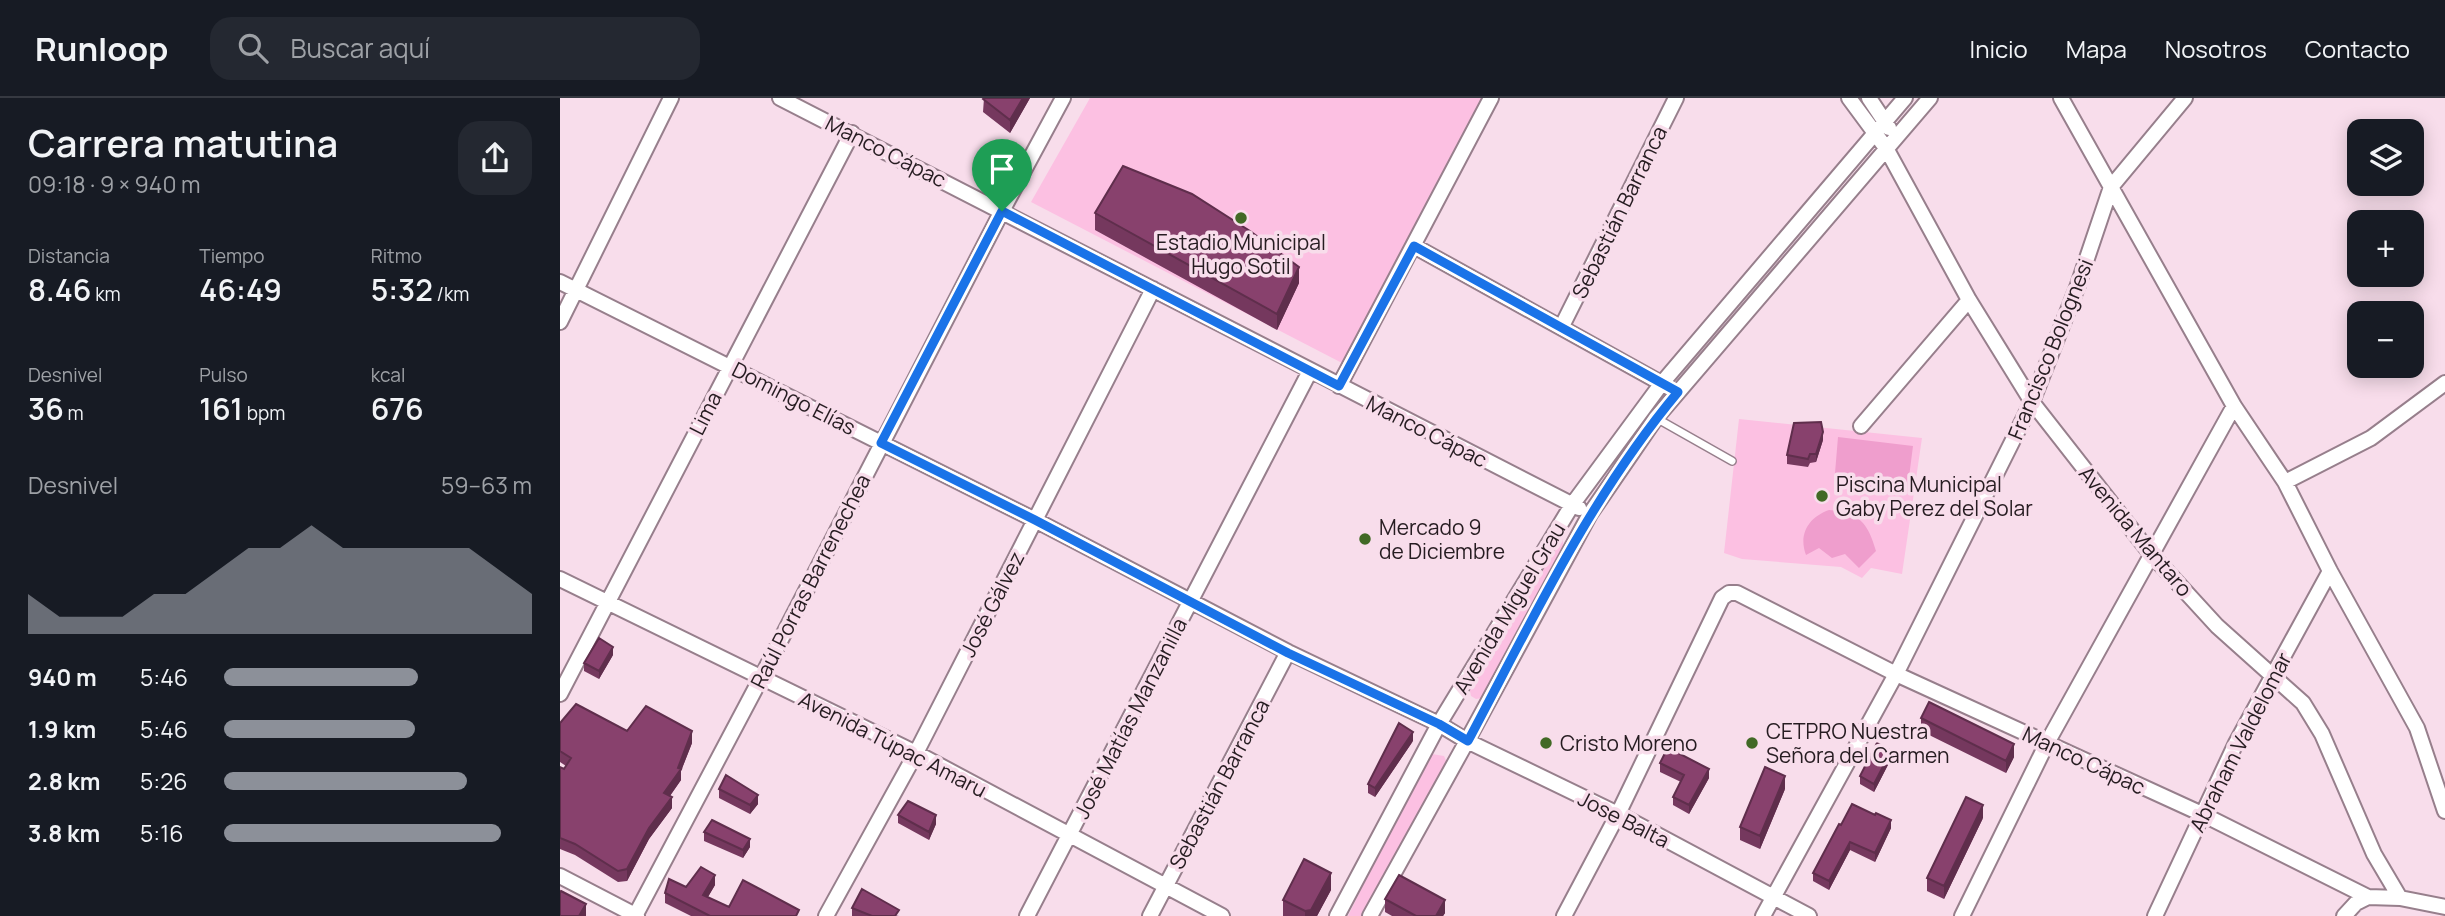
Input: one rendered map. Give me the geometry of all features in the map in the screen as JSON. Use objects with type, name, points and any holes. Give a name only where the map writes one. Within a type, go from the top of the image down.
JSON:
[{"type":"street","points":[[560,322],[671,98]]},
{"type":"street","name":"Manco Cápac","points":[[780,98],[1590,514]]},
{"type":"street","name":"Raúl Porras Barrenechea","points":[[636,916],[1063,98]]},
{"type":"street","points":[[1339,386],[1491,98]]},
{"type":"street","name":"Sebastián Barranca","points":[[1562,326],[1675,98]]},
{"type":"street","points":[[1849,98],[1880,126]]},
{"type":"street","name":"Avenida Mantaro","points":[[1869,98],[1880,126],[1969,300],[2032,402],[2151,554],[2217,626],[2303,703],[2322,734],[2374,854],[2400,898]]},
{"type":"street","name":"Avenida Miguel Grau","points":[[1337,916],[1439,724],[1572,505],[1662,383],[1905,98]]},
{"type":"street","name":"Avenida Miguel Grau","points":[[1370,916],[1590,514],[1656,418],[1930,98]]},
{"type":"street","points":[[2061,98],[2234,405],[2285,482],[2330,571],[2417,728],[2445,811]]},
{"type":"street","points":[[2111,187],[2185,98]]},
{"type":"street","name":"Lima","points":[[560,694],[852,133]]},
{"type":"street","name":"Francisco Bolognesi","points":[[1763,916],[1896,674],[2032,402],[2078,285],[2111,187]]},
{"type":"street","points":[[1414,246],[1678,392]]},
{"type":"street","name":"Domingo Elías","points":[[560,282],[1035,520],[1288,653],[1439,724]]},
{"type":"street","name":"José Gálvez","points":[[826,916],[916,753],[1153,289]]},
{"type":"street","points":[[1861,426],[1969,300]]},
{"type":"street","name":"José Matías Manzanilla","points":[[1027,916],[1310,372]]},
{"type":"street","points":[[2285,482],[2371,438],[2445,383]]},
{"type":"street","points":[[1962,916],[2048,743],[2234,405]]},
{"type":"street","name":"Abraham Valdelomar","points":[[2155,916],[2236,743],[2330,571]]},
{"type":"street","name":"Avenida Túpac Amaru","points":[[560,579],[916,753],[1222,916]]},
{"type":"street","name":"Manco Cápac","points":[[1618,814],[1722,598],[1729,593],[1737,593],[1896,674],[2202,814],[2368,897],[2400,898],[2445,907]]},
{"type":"street","name":"Sebastián Barranca","points":[[1150,916],[1288,653]]},
{"type":"street","name":"Jose Balta","points":[[1439,724],[1468,741],[1618,814],[1809,916]]},
{"type":"street","points":[[1564,916],[1618,814]]},
{"type":"street","points":[[560,876],[636,916]]},
{"type":"street","points":[[2344,916],[2356,903],[2368,897]]},
{"type":"lane","points":[[1656,418],[1732,461]]},
{"type":"shaded area","name":"Estadio Municipal Hugo Sotil","points":[[1090,98],[1484,98],[1342,363],[1031,202]]},
{"type":"shaded area","name":"Piscina Municipal Gaby Perez del Solar","points":[[1739,419],[1922,438],[1902,574],[1871,568],[1862,578],[1841,567],[1742,559],[1724,553]]},
{"type":"shaded area","points":[[1838,437],[1913,446],[1907,493],[1834,485]]},
{"type":"shaded area","points":[[1829,510],[1855,516],[1870,533],[1876,551],[1859,568],[1845,554],[1832,558],[1819,548],[1806,555],[1803,540],[1807,527],[1816,517]]},
{"type":"shaded area","points":[[1563,535],[1563,547],[1482,698],[1476,699],[1471,696],[1469,687],[1556,540]]},
{"type":"shaded area","points":[[1432,754],[1444,756],[1448,765],[1364,916],[1348,916],[1426,757]]},
{"type":"building","points":[[984,98],[1023,98],[1010,120]]},
{"type":"building","points":[[1123,166],[1192,194],[1250,231],[1299,267],[1277,314],[1095,213]]},
{"type":"building","points":[[1821,422],[1823,432],[1816,454],[1810,454],[1808,459],[1787,455],[1794,423]]},
{"type":"building","points":[[599,638],[613,647],[599,671],[584,663]]},
{"type":"building","points":[[1929,702],[2014,744],[2006,761],[1921,718]]},
{"type":"building","points":[[576,704],[627,731],[646,706],[692,731],[678,768],[681,769],[664,793],[672,797],[649,828],[627,869],[618,871],[575,844],[560,838],[560,767],[564,769],[571,758],[560,751],[560,723]]},
{"type":"building","points":[[1399,723],[1413,732],[1375,788],[1368,784]]},
{"type":"building","points":[[1877,743],[1891,751],[1874,784],[1860,776]]},
{"type":"building","points":[[1669,745],[1709,769],[1689,805],[1673,797],[1684,775],[1660,763]]},
{"type":"building","points":[[1765,767],[1785,776],[1760,836],[1740,827]]},
{"type":"building","points":[[726,775],[758,795],[750,805],[719,789]]},
{"type":"building","points":[[1966,797],[1983,805],[1944,886],[1927,878]]},
{"type":"building","points":[[908,801],[936,815],[929,832],[898,815]]},
{"type":"building","points":[[1852,804],[1891,820],[1875,853],[1850,842],[1829,881],[1813,873]]},
{"type":"building","points":[[712,820],[750,839],[743,850],[704,832]]},
{"type":"building","points":[[1304,859],[1331,873],[1311,910],[1305,911],[1283,900]]},
{"type":"building","points":[[701,867],[715,875],[703,895],[729,907],[743,880],[799,910],[796,916],[710,916],[665,893],[669,879],[686,887]]},
{"type":"building","points":[[1399,875],[1445,900],[1436,916],[1416,916],[1385,899]]},
{"type":"building","points":[[862,889],[899,910],[895,916],[872,916],[852,908]]},
{"type":"building","points":[[561,891],[586,904],[579,916],[560,916]]},
{"type":"place","name":"Estadio Municipal Hugo Sotil","points":[[1241,218]]},
{"type":"place","name":"Piscina Municipal Gaby Perez del Solar","points":[[1822,496]]},
{"type":"place","name":"Mercado 9 de Diciembre","points":[[1365,539]]},
{"type":"place","name":"Cristo Moreno","points":[[1546,743]]},
{"type":"place","name":"CETPRO Nuestra Señora del Carmen","points":[[1752,743]]},
{"type":"route","points":[[1002,211],[1339,386],[1414,246],[1678,392],[1656,418],[1590,514],[1468,741],[1439,724],[1288,653],[1035,520],[881,443],[1002,211]]}]
